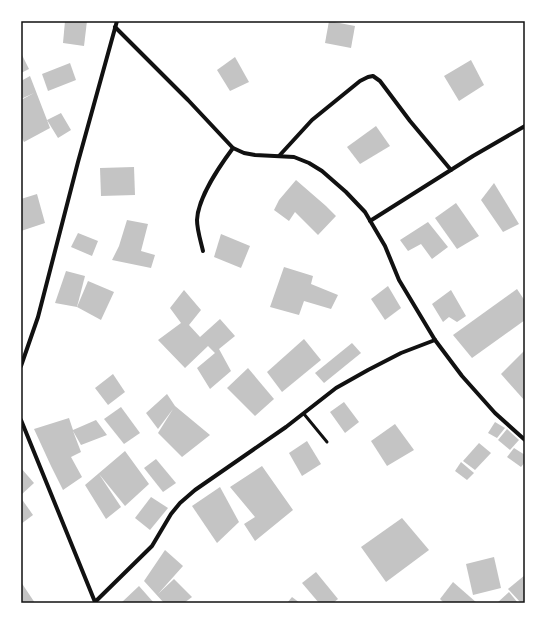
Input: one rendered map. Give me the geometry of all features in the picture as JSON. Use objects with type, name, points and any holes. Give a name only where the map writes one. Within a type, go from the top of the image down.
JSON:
[{"type":"street","points":[[21,366],[38,317],[78,162],[117,21]]},
{"type":"street","points":[[115,27],[188,100],[233,148],[244,153],[255,155],[294,157],[309,163],[322,171],[346,192],[365,212],[385,246],[399,280],[434,340],[462,376],[495,413],[525,440]]},
{"type":"street","points":[[279,156],[312,120],[360,81],[373,76],[380,81],[410,121],[451,170]]},
{"type":"street","points":[[370,221],[525,126]]},
{"type":"street","points":[[203,251],[197,220],[202,198],[220,166],[233,148]]},
{"type":"street","points":[[21,420],[95,603],[152,546],[171,514],[180,503],[195,490],[304,414],[336,388],[401,353],[434,340]]},
{"type":"lane","points":[[304,414],[327,442]]},
{"type":"building","points":[[65,21],[87,21],[84,46],[63,43]]},
{"type":"building","points":[[329,21],[355,26],[351,48],[325,43]]},
{"type":"building","points":[[21,53],[29,69],[21,73]]},
{"type":"building","points":[[235,57],[249,82],[230,91],[217,70]]},
{"type":"building","points":[[471,60],[484,85],[459,101],[444,76]]},
{"type":"building","points":[[70,63],[76,80],[48,91],[42,74]]},
{"type":"building","points":[[30,76],[50,128],[24,142],[21,136],[21,100],[34,93],[21,99],[21,81]]},
{"type":"building","points":[[61,113],[71,130],[58,138],[47,120]]},
{"type":"building","points":[[376,126],[390,146],[360,164],[347,147]]},
{"type":"building","points":[[134,167],[135,195],[101,196],[100,168]]},
{"type":"building","points":[[296,180],[336,216],[318,235],[295,212],[289,221],[274,210],[279,200]]},
{"type":"building","points":[[494,183],[519,224],[503,232],[481,200]]},
{"type":"building","points":[[37,194],[45,223],[21,231],[21,199]]},
{"type":"building","points":[[456,203],[479,236],[457,249],[435,218]]},
{"type":"building","points":[[127,220],[148,224],[141,251],[155,255],[151,268],[112,260],[119,246]]},
{"type":"building","points":[[428,222],[448,247],[432,259],[421,244],[408,251],[400,240]]},
{"type":"building","points":[[78,233],[98,241],[92,256],[71,247]]},
{"type":"building","points":[[221,234],[250,246],[241,268],[214,257]]},
{"type":"building","points":[[284,267],[313,276],[311,284],[338,295],[331,309],[304,301],[299,315],[270,307]]},
{"type":"building","points":[[66,271],[85,276],[77,307],[55,303]]},
{"type":"building","points":[[88,281],[114,292],[101,320],[77,307]]},
{"type":"building","points":[[388,286],[401,308],[385,320],[371,299]]},
{"type":"building","points":[[517,289],[525,301],[525,320],[472,358],[453,335]]},
{"type":"building","points":[[184,290],[201,310],[189,325],[200,337],[220,319],[235,336],[219,349],[231,371],[210,389],[197,368],[215,353],[208,346],[185,368],[158,340],[181,323],[170,308]]},
{"type":"building","points":[[451,290],[466,316],[457,322],[449,317],[443,322],[432,304]]},
{"type":"building","points":[[304,339],[321,360],[282,392],[267,372]]},
{"type":"building","points":[[352,343],[361,353],[324,383],[315,373]]},
{"type":"building","points":[[524,351],[525,353],[525,401],[501,374]]},
{"type":"building","points":[[248,368],[274,399],[255,416],[227,388]]},
{"type":"building","points":[[113,374],[125,392],[108,405],[95,388]]},
{"type":"building","points":[[167,394],[175,406],[210,435],[182,457],[158,433],[173,409],[158,429],[146,413]]},
{"type":"building","points":[[344,402],[359,422],[345,433],[330,412]]},
{"type":"building","points":[[121,407],[140,433],[124,444],[104,419]]},
{"type":"building","points":[[69,418],[73,430],[96,420],[107,435],[81,445],[73,431],[81,452],[71,457],[82,477],[63,490],[34,429]]},
{"type":"building","points":[[495,422],[505,428],[497,438],[488,433]]},
{"type":"building","points":[[395,424],[414,450],[387,466],[371,441]]},
{"type":"building","points":[[507,429],[519,440],[510,450],[498,440]]},
{"type":"building","points":[[307,441],[321,464],[302,476],[289,453]]},
{"type":"building","points":[[479,443],[491,453],[475,470],[463,461]]},
{"type":"building","points":[[514,448],[525,455],[525,462],[521,467],[507,457]]},
{"type":"building","points":[[125,451],[149,484],[125,506],[99,474],[121,507],[106,519],[85,485]]},
{"type":"building","points":[[156,459],[176,483],[163,492],[144,468]]},
{"type":"building","points":[[461,462],[474,473],[467,480],[455,471]]},
{"type":"building","points":[[262,466],[293,510],[255,541],[244,524],[255,517],[230,487]]},
{"type":"building","points":[[21,468],[34,483],[21,495]]},
{"type":"building","points":[[220,487],[239,522],[217,543],[192,506]]},
{"type":"building","points":[[151,497],[168,508],[150,530],[135,518]]},
{"type":"building","points":[[21,498],[33,515],[21,524]]},
{"type":"building","points":[[402,518],[429,550],[386,582],[361,547]]},
{"type":"building","points":[[165,550],[183,566],[158,594],[174,579],[192,597],[184,603],[164,603],[144,581]]},
{"type":"building","points":[[494,557],[501,588],[473,595],[466,564]]},
{"type":"building","points":[[316,572],[338,599],[333,603],[319,603],[302,583]]},
{"type":"building","points":[[525,575],[525,603],[521,603],[508,589]]},
{"type":"building","points":[[21,582],[35,603],[21,603]]},
{"type":"building","points":[[453,582],[477,603],[444,603],[440,599]]},
{"type":"building","points":[[139,586],[154,603],[121,603]]},
{"type":"building","points":[[509,592],[518,603],[497,603]]},
{"type":"building","points":[[292,597],[300,603],[287,603]]}]
